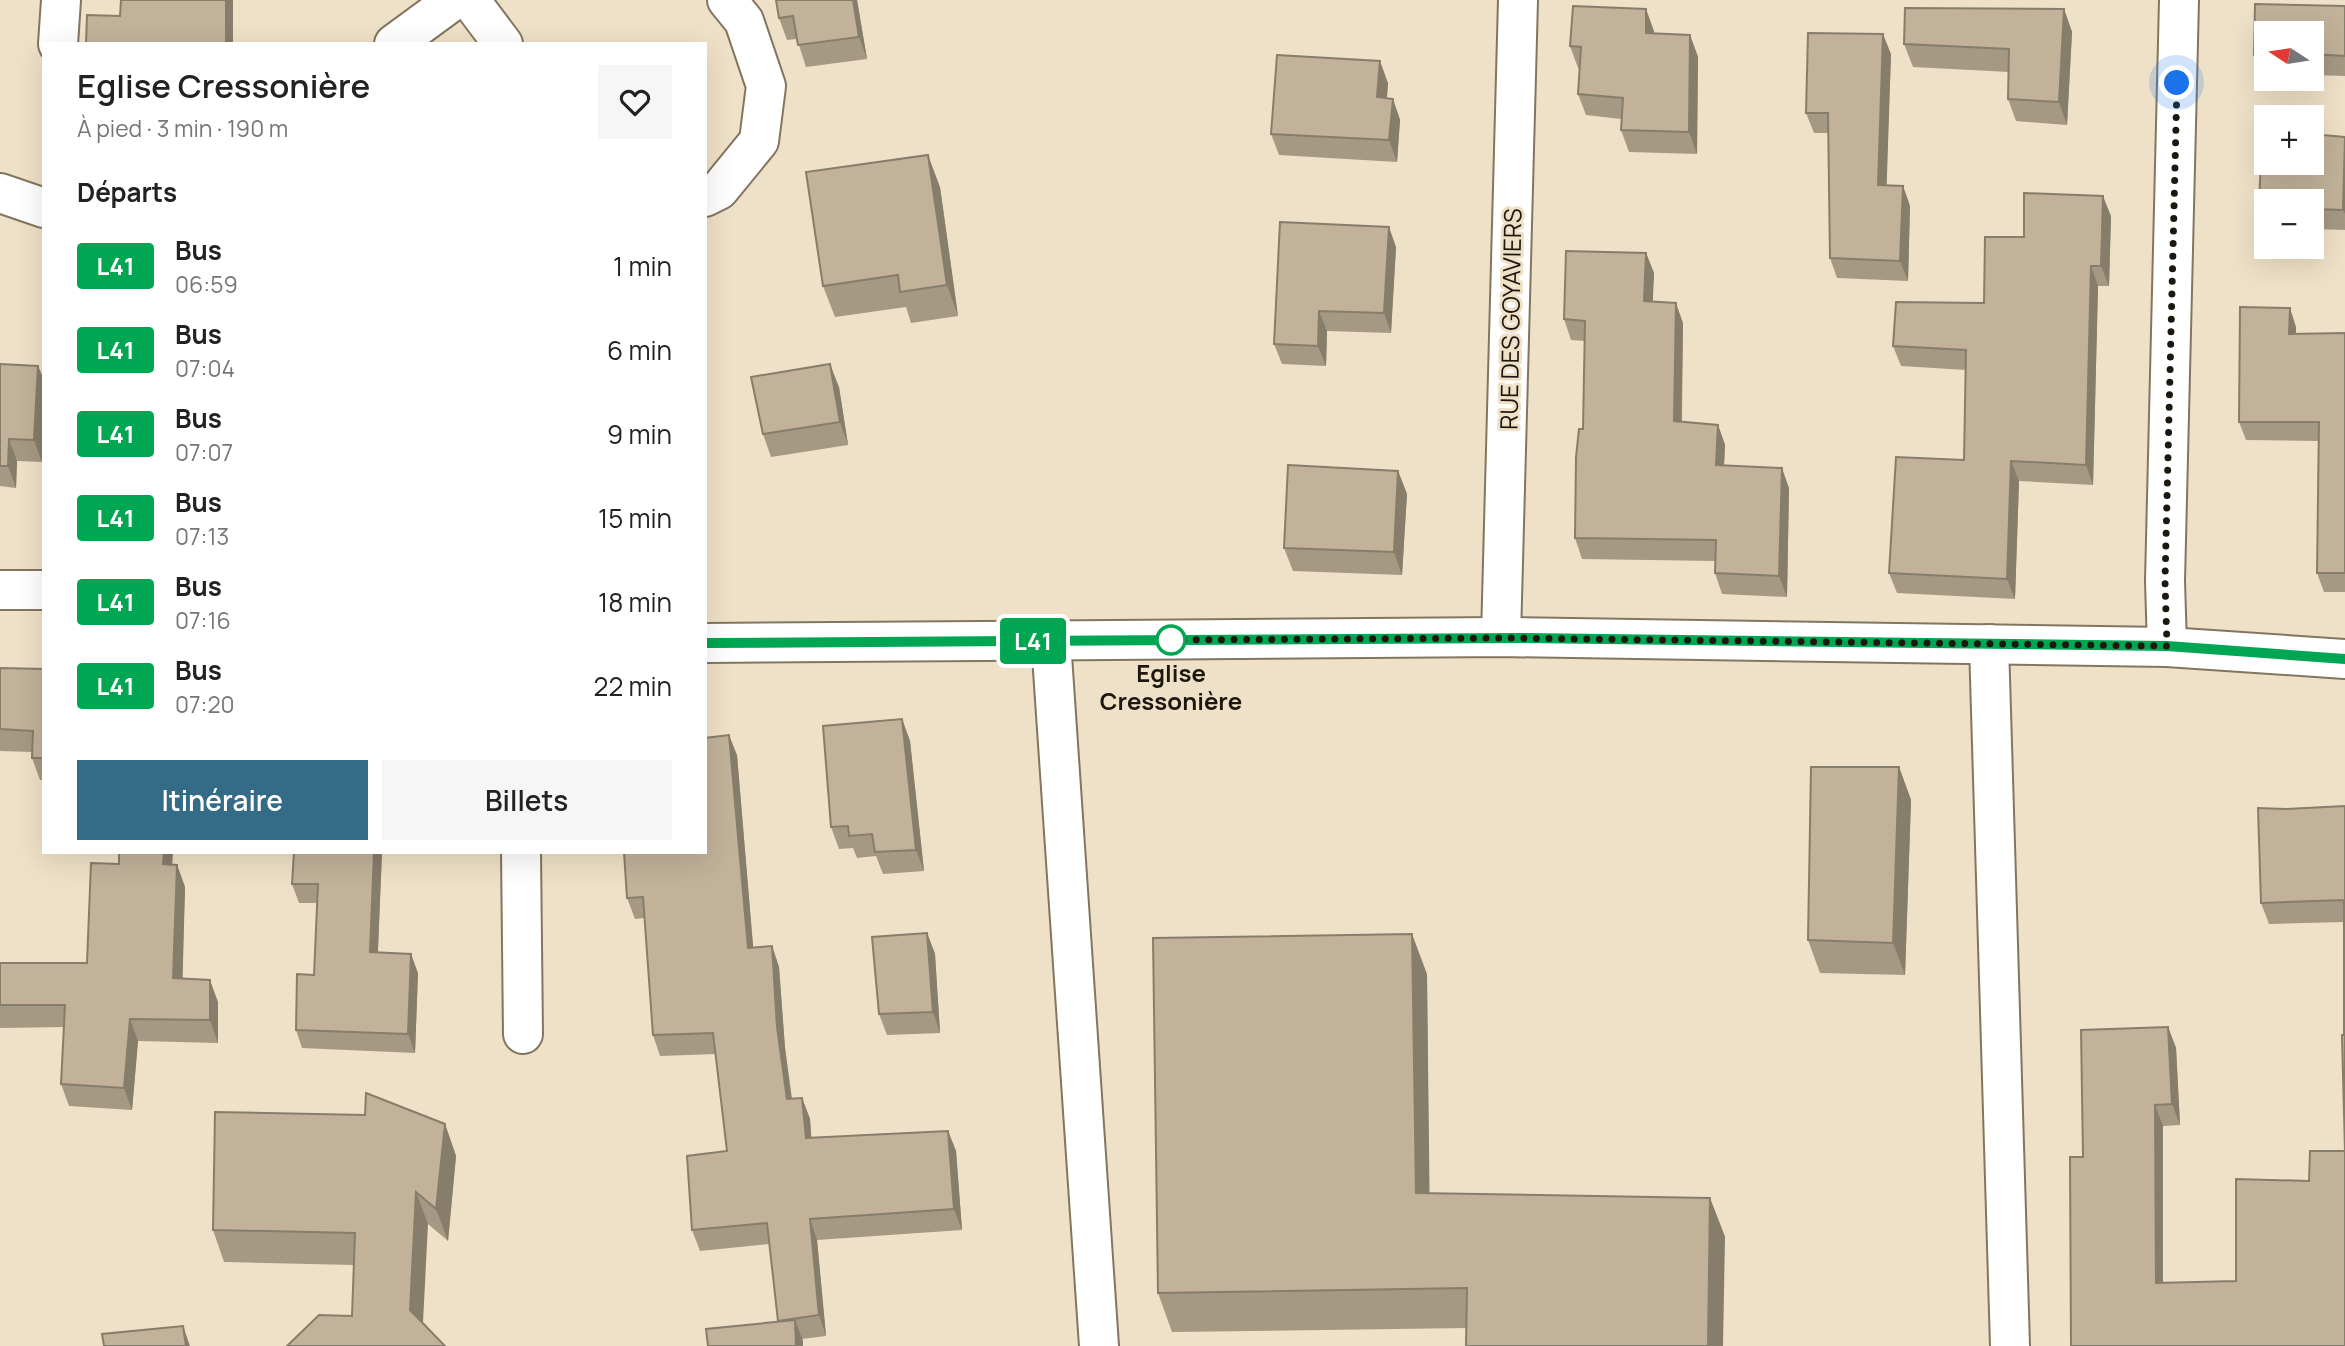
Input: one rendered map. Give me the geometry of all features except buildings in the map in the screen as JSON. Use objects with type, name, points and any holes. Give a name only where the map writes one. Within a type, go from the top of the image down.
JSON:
[{"type":"street","points":[[58,42],[61,0]]},
{"type":"street","points":[[397,42],[454,0]]},
{"type":"street","points":[[470,0],[502,42]]},
{"type":"street","points":[[707,196],[719,190],[759,141],[766,86],[744,21],[727,0]]},
{"type":"street","name":"RUE DES GOYAVIERS","points":[[1501,638],[1518,0]]},
{"type":"street","points":[[2167,646],[2165,581],[2179,0]]},
{"type":"street","points":[[0,193],[42,207]]},
{"type":"street","points":[[0,590],[42,590]]},
{"type":"street","points":[[707,643],[1501,638],[2167,646],[2345,659]]},
{"type":"street","points":[[1051,641],[1099,1346]]},
{"type":"street","points":[[1989,644],[2010,1346]]},
{"type":"street","points":[[520,854],[523,1034]]},
{"type":"bus line","name":"L41","points":[[707,643],[1522,638],[2167,646],[2345,659]]},
{"type":"place","name":"Eglise Cressonière","points":[[1171,640]]},
{"type":"route","points":[[1171,640],[1586,638],[2167,646],[2165,581],[2177,83]]}]
